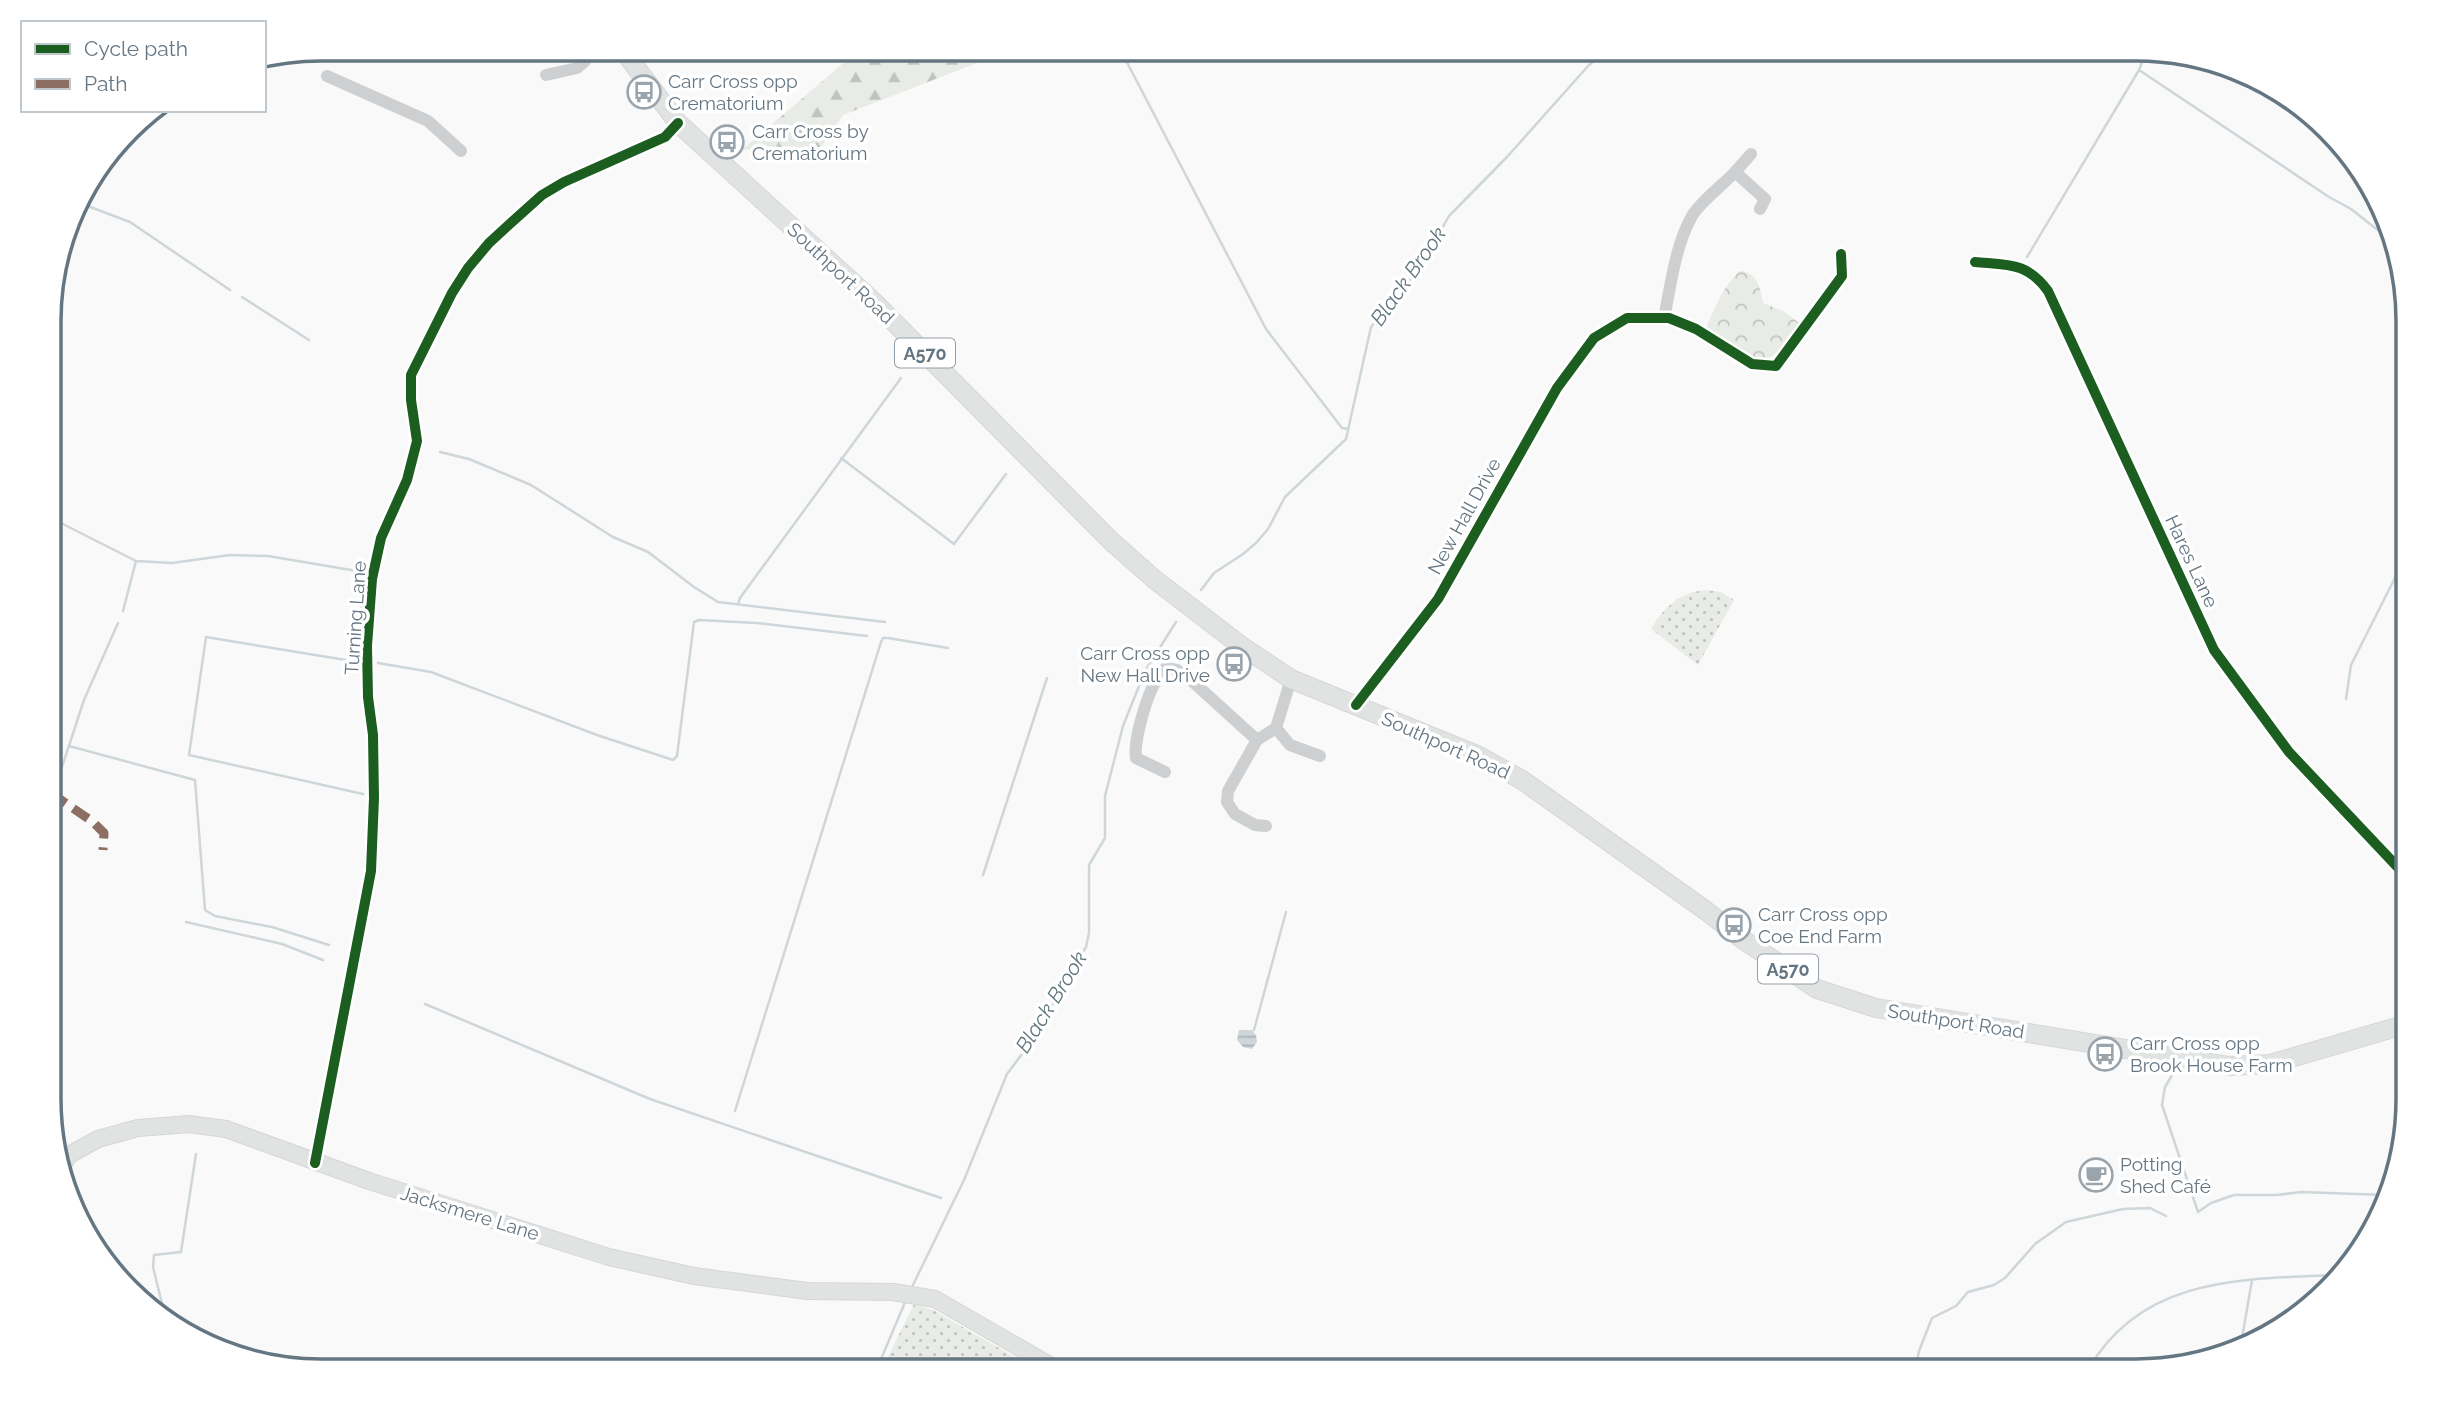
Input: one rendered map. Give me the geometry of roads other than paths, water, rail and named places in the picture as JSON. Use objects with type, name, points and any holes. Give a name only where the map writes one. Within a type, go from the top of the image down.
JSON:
[{"type":"highway","name":"Southport Road","points":[[631,61],[678,123],[875,303],[1111,541],[1154,579],[1240,645],[1292,679],[1477,755],[1522,780],[1695,902],[1742,939],[1817,989],[1865,1005],[2207,1062],[2249,1066],[2270,1064],[2396,1027]]},
{"type":"main road","name":"Jacksmere Lane","points":[[68,1157],[98,1139],[138,1128],[189,1124],[226,1129],[315,1163],[609,1257],[694,1276],[807,1292],[893,1292],[935,1298],[1039,1359]]},
{"type":"street","points":[[546,75],[561,78],[585,61]]},
{"type":"street","points":[[327,76],[428,121],[461,151]]},
{"type":"street","name":"Turning Lane","points":[[315,1163],[371,870],[373,735],[368,697],[367,646],[372,579],[381,538],[407,480],[417,441],[411,400],[411,375],[468,268],[497,236],[542,195],[564,182],[664,137],[678,123]]},
{"type":"street","points":[[1751,154],[1693,215],[1681,244],[1664,318],[1696,329],[1752,364],[1776,366],[1842,276],[1841,254]]},
{"type":"street","points":[[1735,172],[1765,200],[1760,209]]},
{"type":"street","name":"Hares Lane","points":[[1975,262],[2022,267],[2040,280],[2048,291],[2214,650],[2289,752],[2396,865]]},
{"type":"street","name":"New Hall Drive","points":[[1356,705],[1438,599],[1557,388],[1594,338],[1627,318],[1669,318]]},
{"type":"street","points":[[1165,772],[1136,758],[1134,748],[1147,701],[1160,672],[1166,668],[1177,670],[1192,681],[1257,740]]},
{"type":"street","points":[[1265,825],[1255,825],[1236,814],[1227,802],[1228,791],[1257,740],[1276,728],[1292,679]]},
{"type":"street","points":[[1276,728],[1290,745],[1320,756]]},
{"type":"waterway","points":[[1126,61],[1266,329],[1342,428],[1348,429]]},
{"type":"waterway","name":"Black Brook","points":[[1201,590],[1214,573],[1256,543],[1268,529],[1285,497],[1346,439],[1371,327],[1401,293],[1449,216],[1594,61]]},
{"type":"waterway","points":[[2027,257],[2142,61]]},
{"type":"waterway","points":[[2139,70],[2351,209],[2380,232]]},
{"type":"waterway","points":[[88,206],[130,222],[230,290]]},
{"type":"waterway","points":[[242,297],[309,340]]},
{"type":"waterway","points":[[738,604],[901,378]]},
{"type":"waterway","points":[[440,452],[469,459],[531,485],[613,537],[648,552],[718,602],[885,622]]},
{"type":"waterway","points":[[841,458],[954,544],[1006,474]]},
{"type":"waterway","points":[[61,523],[136,561],[172,563],[230,555],[268,556],[363,572],[359,652]]},
{"type":"waterway","points":[[123,611],[136,561]]},
{"type":"waterway","points":[[2346,699],[2351,665],[2396,576]]},
{"type":"waterway","points":[[378,663],[431,672],[597,735],[673,760],[677,756],[694,622],[757,623],[867,636]]},
{"type":"waterway","name":"Black Brook","points":[[912,1287],[964,1180],[1007,1074],[1028,1046],[1086,947],[1089,933],[1089,865],[1105,838],[1105,796],[1123,726],[1145,671],[1176,622]]},
{"type":"waterway","points":[[61,770],[84,700],[118,623]]},
{"type":"waterway","points":[[358,662],[206,637],[189,755],[363,794]]},
{"type":"waterway","points":[[735,1111],[881,642],[883,638],[888,638],[948,648]]},
{"type":"waterway","points":[[983,875],[1047,678]]},
{"type":"waterway","points":[[69,746],[195,780],[205,910],[215,916],[272,927],[329,945]]},
{"type":"waterway","points":[[1254,1030],[1286,912]]},
{"type":"waterway","points":[[186,922],[282,944],[323,960]]},
{"type":"waterway","points":[[425,1004],[650,1099],[941,1198]]},
{"type":"waterway","points":[[2177,1067],[2165,1087],[2162,1105],[2198,1212],[2211,1203],[2234,1195],[2301,1192],[2378,1195]]},
{"type":"waterway","points":[[162,1304],[153,1267],[154,1255],[181,1252],[196,1154]]},
{"type":"waterway","points":[[1917,1359],[1932,1318],[1956,1306],[1968,1292],[1994,1285],[2005,1278],[2035,1244],[2066,1222],[2123,1209],[2150,1208],[2166,1216]]},
{"type":"waterway","points":[[2096,1359],[2110,1339],[2137,1316],[2166,1299],[2199,1288],[2233,1282],[2326,1276]]},
{"type":"waterway","points":[[2242,1336],[2252,1280]]},
{"type":"waterway","name":"Black Brook","points":[[881,1359],[906,1300]]},
{"type":"place","name":"Carr Cross opp Crematorium","points":[[644,92]]},
{"type":"place","name":"Carr Cross by Crematorium","points":[[727,142]]},
{"type":"place","name":"Carr Cross opp New Hall Drive","points":[[1234,664]]},
{"type":"place","name":"Carr Cross opp Coe End Farm","points":[[1734,925]]},
{"type":"place","name":"Carr Cross opp Brook House Farm","points":[[2105,1054]]},
{"type":"place","name":"Potting Shed Café","points":[[2096,1175]]}]
